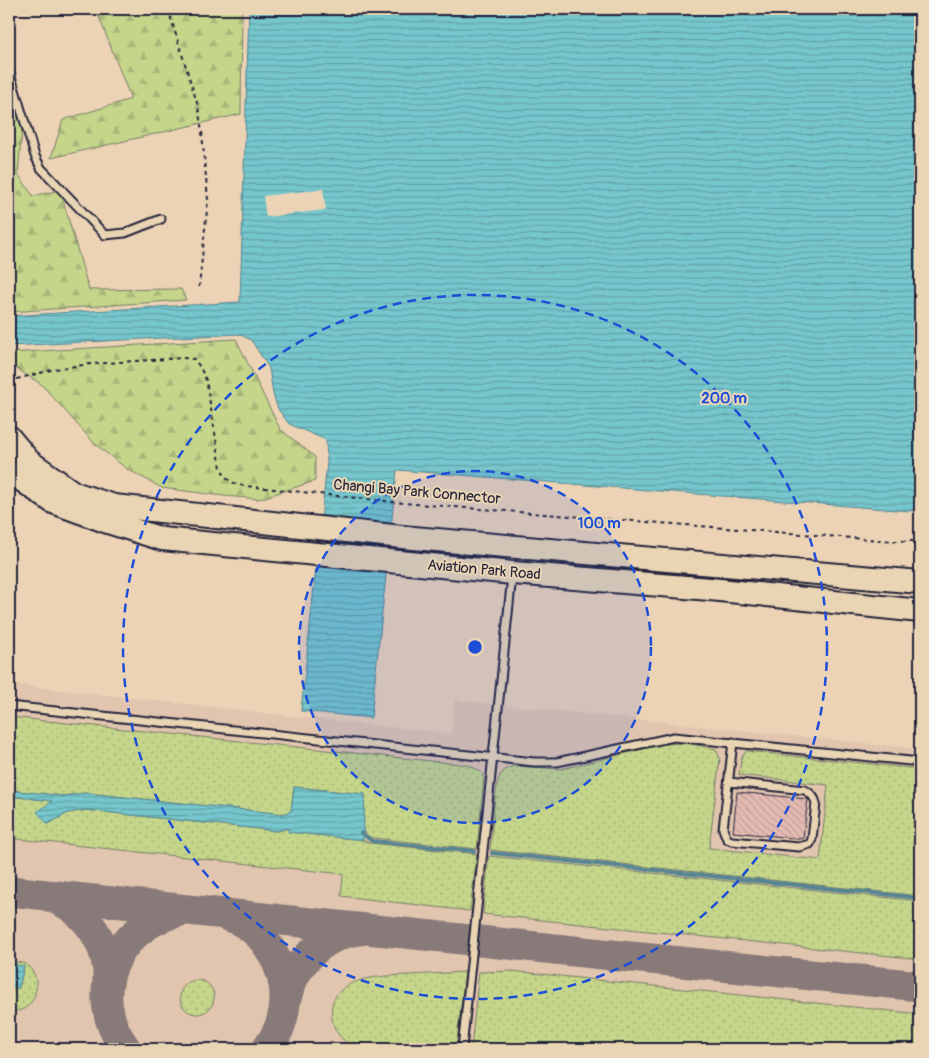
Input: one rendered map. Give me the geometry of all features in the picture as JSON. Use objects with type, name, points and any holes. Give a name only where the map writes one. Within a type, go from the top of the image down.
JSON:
[{"type":"main road","name":"Aviation Park Road","points":[[13,430],[28,461],[74,493],[114,506],[402,537],[920,582]]},
{"type":"main road","name":"Aviation Park Road","points":[[9,471],[53,502],[162,539],[513,573],[710,589],[920,611]]},
{"type":"lane","points":[[9,70],[34,156],[41,168],[105,235],[125,233],[161,219]]},
{"type":"lane","points":[[462,1049],[513,573]]},
{"type":"lane","points":[[9,706],[492,758],[557,762],[674,737],[920,762]]},
{"type":"lane","points":[[729,782],[805,790],[811,793],[816,803],[810,844],[799,847],[727,839],[723,829],[733,742]]},
{"type":"path","points":[[168,9],[198,106],[202,132],[208,200],[199,287]]},
{"type":"path","name":"Changi Bay Park Connector","points":[[9,381],[55,368],[90,364],[183,358],[194,359],[206,380],[218,452],[226,478],[237,485],[319,495],[403,502],[892,541],[920,541]]},
{"type":"path","points":[[9,407],[13,430]]},
{"type":"shaded area","points":[[9,684],[451,734],[455,700],[920,749],[920,1049],[9,1049]]},
{"type":"green space","points":[[96,9],[242,9],[241,114],[51,158],[63,120],[131,99]]},
{"type":"green space","points":[[9,84],[22,130],[18,174],[33,196],[60,190],[89,290],[181,289],[186,300],[9,312]]},
{"type":"green space","points":[[236,339],[280,429],[315,457],[315,481],[259,499],[162,488],[127,469],[95,444],[41,384],[9,364],[9,353]]},
{"type":"green space","points":[[9,717],[469,765],[481,772],[484,779],[477,849],[368,836],[363,830],[365,794],[294,787],[291,811],[284,814],[86,793],[63,796],[9,790]]},
{"type":"green space","points":[[687,743],[716,749],[720,758],[709,848],[820,860],[828,785],[739,775],[741,759],[746,751],[920,769],[920,896],[490,850],[496,790],[500,776],[507,769],[516,766],[561,769],[664,744]]},
{"type":"green space","points":[[9,796],[53,801],[48,824],[68,813],[86,810],[277,831],[289,828],[289,832],[363,840],[369,843],[477,854],[470,911],[341,896],[343,874],[9,838]]},
{"type":"green space","points":[[489,856],[920,901],[920,959],[483,914]]},
{"type":"green space","points":[[9,961],[23,963],[30,968],[35,978],[36,990],[32,1002],[28,1006],[21,1010],[9,1012],[9,988],[19,988],[24,967],[9,964]]},
{"type":"green space","points":[[512,971],[920,1014],[920,1049],[471,1049],[479,972]]},
{"type":"green space","points":[[465,972],[456,1049],[358,1049],[344,1041],[335,1029],[332,1019],[332,1005],[337,994],[347,986],[358,981],[386,976]]},
{"type":"green space","points":[[197,980],[209,985],[214,997],[209,1009],[197,1014],[185,1009],[180,997],[185,985]]},
{"type":"water","points":[[249,9],[920,9],[920,509],[910,511],[397,470],[371,718],[301,711],[327,463],[326,440],[289,424],[278,409],[273,394],[269,368],[251,340],[239,334],[9,346],[9,316],[240,302]]},
{"type":"water","points":[[294,787],[365,794],[363,840],[288,832],[288,828],[277,831],[86,810],[68,813],[48,824],[37,812],[52,801],[9,796],[9,790],[63,796],[86,793],[284,814],[291,811]]},
{"type":"water","points":[[9,964],[24,966],[19,988],[9,988]]},
{"type":"pier","points":[[323,189],[326,210],[266,217],[263,196]]},
{"type":"building","points":[[737,792],[808,799],[803,839],[733,832]]},
{"type":"waterway","points":[[361,833],[372,841],[474,851]]},
{"type":"waterway","points":[[492,853],[920,898]]},
{"type":"taxiway","points":[[9,891],[920,986]]},
{"type":"taxiway","points":[[51,897],[75,910],[94,931],[105,956],[108,969],[108,983]]},
{"type":"taxiway","points":[[126,1049],[114,1028],[108,1007],[108,985],[113,965],[124,947],[139,931],[158,919],[181,911]]},
{"type":"taxiway","points":[[228,916],[242,922],[254,931],[264,941],[279,967],[285,996],[284,1011],[278,1031],[267,1049]]},
{"type":"taxiway","points":[[285,1003],[294,976],[310,954],[333,938],[360,930]]}]
